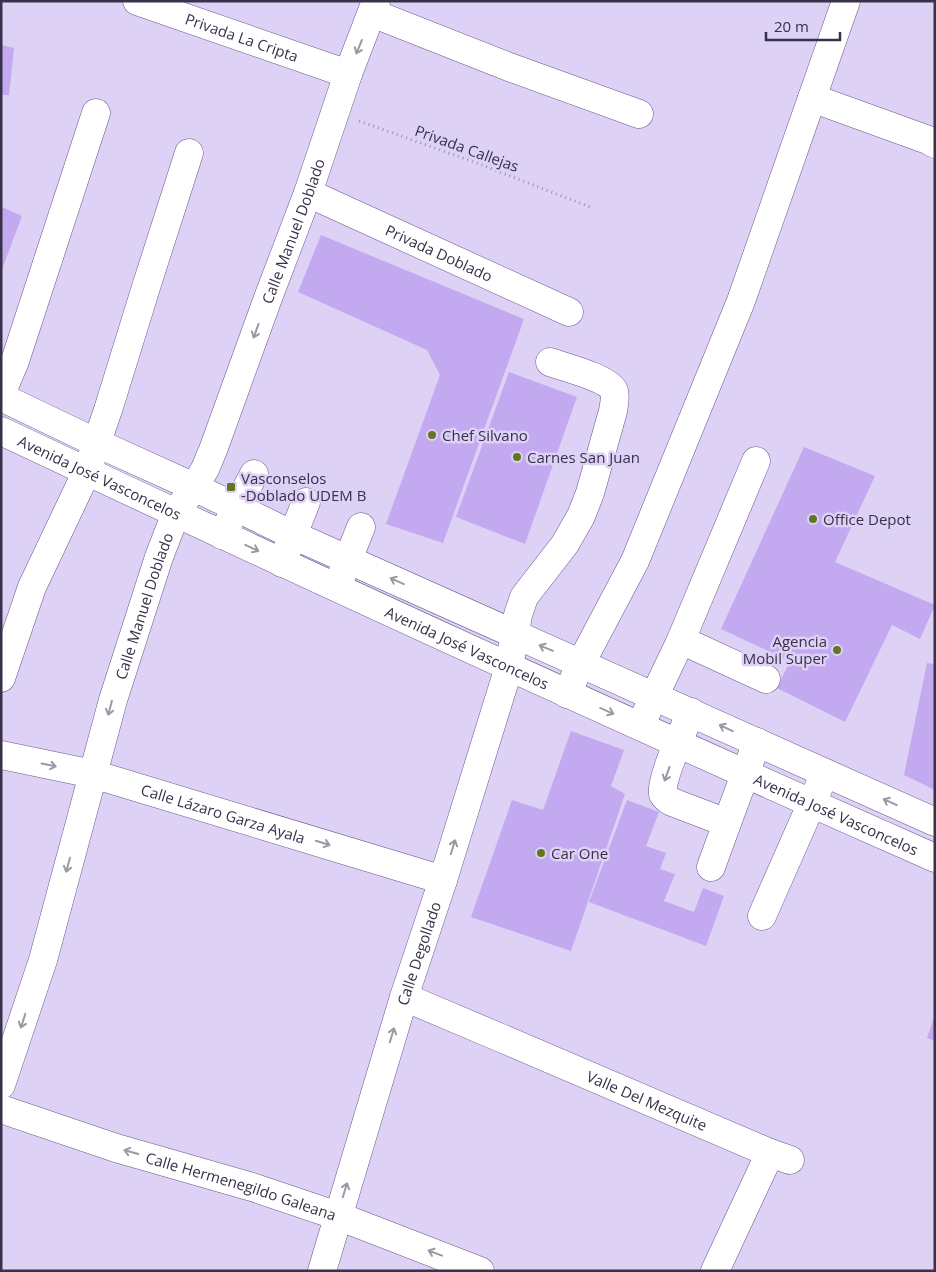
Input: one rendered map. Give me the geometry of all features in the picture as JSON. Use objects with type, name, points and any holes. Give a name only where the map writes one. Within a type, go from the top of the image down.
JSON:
[{"type":"street","name":"Privada La Cripta","points":[[137,1],[182,8],[348,74]]},
{"type":"street","points":[[567,694],[581,663],[635,561],[741,301],[846,1]]},
{"type":"street","points":[[374,7],[509,67],[639,114]]},
{"type":"street","name":"Calle Manuel Doblado","points":[[1,1085],[43,960],[113,700],[159,557],[176,513],[194,487],[213,450],[276,302],[308,192],[348,74],[374,7]]},
{"type":"street","points":[[812,98],[935,144]]},
{"type":"street","points":[[1,396],[15,361],[96,113]]},
{"type":"street","points":[[1,678],[32,587],[97,443],[189,153]]},
{"type":"street","name":"Privada Doblado","points":[[308,192],[569,312]]},
{"type":"street","name":"Calle Degollado","points":[[322,1271],[404,997],[443,880],[509,667],[518,615],[524,598],[565,544],[581,516],[590,493],[613,411],[614,391],[609,385],[600,379],[550,362]]},
{"type":"street","name":"Avenida José Vasconcelos","points":[[1,396],[293,535],[935,822]]},
{"type":"street","name":"Avenida José Vasconcelos","points":[[1,431],[567,694],[935,858]]},
{"type":"street","points":[[640,726],[681,640],[756,461]]},
{"type":"street","points":[[222,535],[254,474]]},
{"type":"street","points":[[282,562],[306,502]]},
{"type":"street","points":[[337,587],[361,527]]},
{"type":"street","points":[[681,640],[766,679]]},
{"type":"street","points":[[691,712],[663,785],[663,793],[672,802],[727,823]]},
{"type":"street","points":[[711,867],[756,742]]},
{"type":"street","name":"Calle Lázaro Garza Ayala","points":[[1,755],[93,774],[443,880]]},
{"type":"street","points":[[762,916],[825,773]]},
{"type":"street","name":"Valle Del Mezquite","points":[[404,997],[780,1157],[715,1271]]},
{"type":"street","name":"Calle Hermenegildo Galeana","points":[[1,1109],[116,1148],[252,1187],[338,1216],[480,1271]]},
{"type":"path","name":"Privada Callejas","points":[[335,112],[474,162],[590,207]]},
{"type":"building","points":[[1,45],[14,48],[9,95],[1,95]]},
{"type":"building","points":[[2,207],[22,216],[1,272],[1,209]]},
{"type":"building","points":[[321,235],[524,319],[443,543],[386,524],[440,375],[427,350],[298,292]]},
{"type":"building","name":"Carnes San Juan","points":[[509,372],[577,397],[525,544],[456,517]]},
{"type":"building","points":[[804,447],[875,476],[835,562],[935,605],[920,639],[892,625],[845,722],[777,688],[790,661],[721,629]]},
{"type":"building","points":[[927,663],[935,664],[935,790],[904,775]]},
{"type":"building","points":[[571,731],[624,750],[611,786],[625,794],[571,951],[471,917],[512,800],[543,810]]},
{"type":"building","points":[[627,800],[659,812],[646,846],[666,853],[660,869],[675,874],[664,901],[694,912],[703,888],[724,896],[706,946],[589,902]]},
{"type":"building","points":[[935,1017],[935,1041],[927,1038]]},
{"type":"place","name":"Chef Silvano","points":[[432,435]]},
{"type":"place","name":"Carnes San Juan","points":[[517,457]]},
{"type":"place","name":"Vasconselos -Doblado UDEM B","points":[[231,487]]},
{"type":"place","name":"Office Depot","points":[[813,519]]},
{"type":"place","name":"Agencia Mobil Super","points":[[837,650]]},
{"type":"place","name":"Car One","points":[[541,853]]}]
